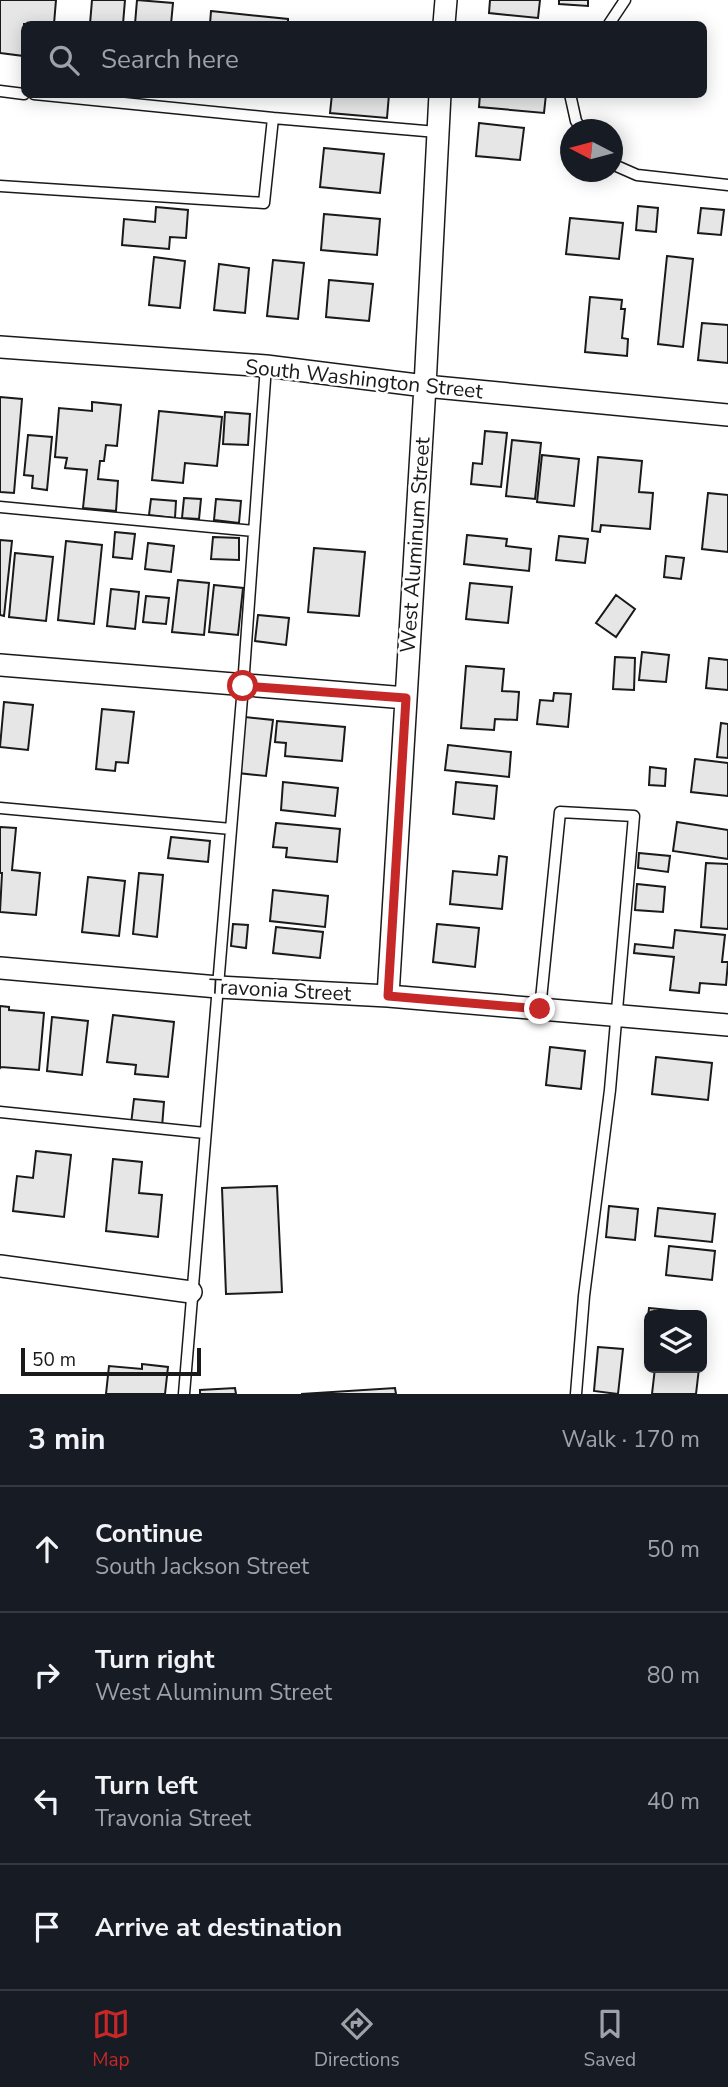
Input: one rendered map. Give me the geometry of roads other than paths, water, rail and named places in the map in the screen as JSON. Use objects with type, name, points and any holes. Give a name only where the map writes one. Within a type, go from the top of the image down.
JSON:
[{"type":"street","points":[[444,21],[446,0]]},
{"type":"street","name":"West Aluminum Street","points":[[388,996],[440,98]]},
{"type":"street","name":"South Washington Street","points":[[0,347],[266,366],[425,386],[728,415]]},
{"type":"street","points":[[0,664],[406,698]]},
{"type":"street","name":"Travonia Street","points":[[0,968],[218,986],[388,996],[728,1025]]},
{"type":"street","points":[[0,1266],[191,1292]]},
{"type":"lane","points":[[612,21],[625,0]]},
{"type":"lane","points":[[0,91],[21,94]]},
{"type":"lane","points":[[74,98],[437,132]]},
{"type":"lane","points":[[571,98],[576,119]]},
{"type":"lane","points":[[0,186],[264,203],[273,118]]},
{"type":"lane","points":[[623,169],[637,176],[728,185]]},
{"type":"lane","points":[[184,1394],[243,686],[266,366]]},
{"type":"lane","points":[[0,506],[254,531]]},
{"type":"lane","points":[[0,808],[231,829]]},
{"type":"lane","points":[[540,1009],[560,812],[634,816],[610,1090],[584,1296],[576,1394]]},
{"type":"lane","points":[[0,1112],[205,1133]]}]
